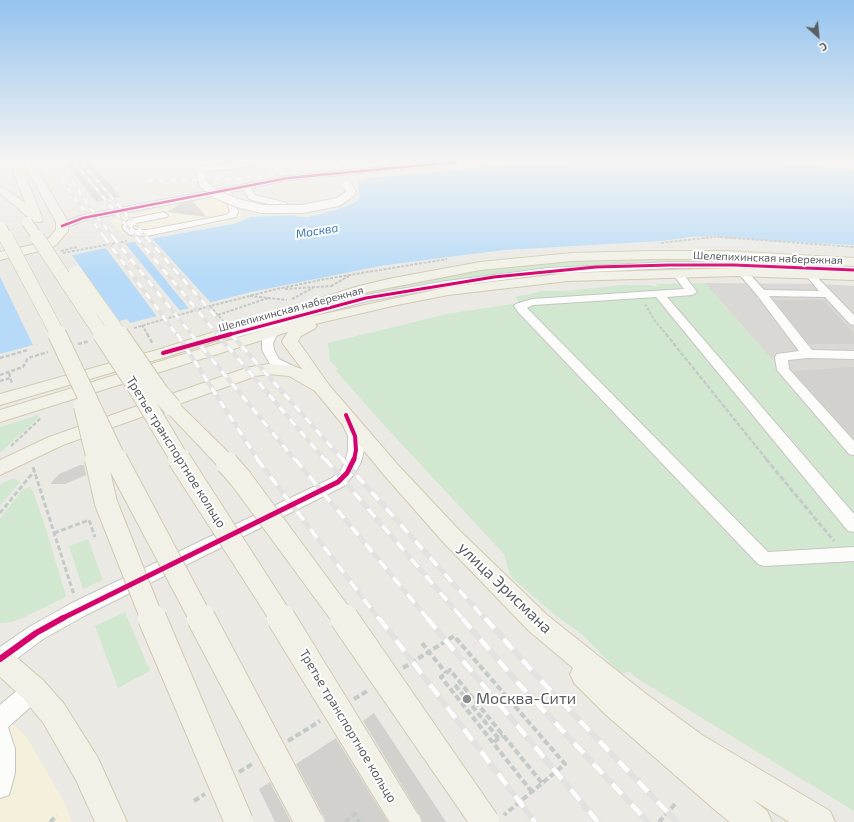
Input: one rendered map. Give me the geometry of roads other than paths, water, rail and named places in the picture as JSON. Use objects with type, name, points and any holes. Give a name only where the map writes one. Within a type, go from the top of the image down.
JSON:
[{"type":"main road","name":"Третье транспортное кольцо","points":[[11,200],[32,221],[159,392],[241,479],[493,819]]},
{"type":"main road","points":[[26,200],[32,221]]},
{"type":"main road","points":[[0,256],[27,252],[52,242],[58,236],[62,231],[62,222],[50,200]]},
{"type":"main road","name":"Третье транспортное кольцо","points":[[32,221],[138,389],[181,462],[288,628],[406,822]]},
{"type":"main road","points":[[0,227],[66,351],[108,442],[309,822]]},
{"type":"main road","points":[[0,242],[26,274]]},
{"type":"main road","points":[[0,400],[159,349],[359,290],[480,266],[607,255],[725,255],[854,262]]},
{"type":"main road","name":"Шелепихинская набережная","points":[[0,416],[175,363],[273,331],[346,312],[419,297],[495,285],[568,277],[677,272],[854,276]]},
{"type":"main road","name":"улица Эрисмана","points":[[346,312],[295,333],[290,341],[292,346],[304,360],[322,388],[391,470],[451,536],[538,623],[635,703],[692,745],[819,822]]},
{"type":"main road","points":[[66,351],[85,412],[106,503],[146,604],[239,822]]},
{"type":"main road","points":[[0,468],[56,441],[237,376],[268,369],[281,369],[292,371],[309,379],[322,388]]},
{"type":"main road","points":[[538,623],[569,659],[615,704],[726,799],[756,822]]},
{"type":"main road","points":[[0,659],[34,690],[54,714],[80,756],[111,822]]},
{"type":"street","points":[[62,226],[83,218],[180,200]]},
{"type":"street","points":[[164,215],[133,221],[127,226],[127,228],[133,233],[147,233],[228,217],[234,212],[229,200]]},
{"type":"street","points":[[231,200],[262,209],[302,209],[343,200]]},
{"type":"street","points":[[265,200],[284,205]]},
{"type":"street","name":"Шелепихинская набережная","points":[[159,349],[297,317],[366,298],[439,285],[548,271],[670,265],[734,265],[854,270]]},
{"type":"street","points":[[677,272],[692,292],[532,302],[520,306],[523,311],[764,559],[850,554]]},
{"type":"street","points":[[743,273],[761,293],[808,354]]},
{"type":"street","points":[[810,274],[854,322]]},
{"type":"street","points":[[761,293],[828,294]]},
{"type":"street","points":[[660,295],[854,526]]},
{"type":"street","points":[[292,371],[281,366],[270,356],[267,343],[273,331],[285,322],[297,317]]},
{"type":"street","points":[[854,355],[808,354],[782,358],[783,370],[854,450]]},
{"type":"street","points":[[0,659],[23,641],[73,613],[338,482],[353,462],[356,450],[355,436],[346,415]]},
{"type":"street","points":[[0,719],[34,690]]},
{"type":"street","points":[[0,735],[3,749],[3,773],[0,786]]},
{"type":"water","name":"Москва","points":[[357,200],[854,200],[854,245],[771,241],[713,236],[662,241],[505,250],[448,257],[380,266],[251,292],[130,323],[127,319],[0,354],[0,271],[133,242],[237,223],[251,217],[294,215],[298,217],[308,217],[336,210]]},
{"type":"railway","points":[[77,200],[105,238]]},
{"type":"railway","points":[[85,200],[114,238]]},
{"type":"railway","points":[[106,200],[137,238]]},
{"type":"railway","points":[[114,200],[147,238]]},
{"type":"railway","points":[[104,237],[177,335]]},
{"type":"railway","points":[[113,237],[192,335]]},
{"type":"railway","points":[[136,237],[218,335]]},
{"type":"railway","points":[[146,237],[232,335]]},
{"type":"railway","points":[[177,334],[258,460]]},
{"type":"railway","points":[[191,334],[295,460]]},
{"type":"railway","points":[[217,334],[325,460]]},
{"type":"railway","points":[[231,334],[343,460]]},
{"type":"railway","points":[[257,459],[379,619]]},
{"type":"railway","points":[[295,459],[428,619]]},
{"type":"railway","points":[[325,459],[463,619]]},
{"type":"railway","points":[[342,459],[485,619]]},
{"type":"railway","points":[[379,618],[535,822]]},
{"type":"railway","points":[[427,618],[598,822]]},
{"type":"railway","points":[[462,618],[518,683],[648,822]]},
{"type":"railway","points":[[485,618],[533,672],[677,822]]},
{"type":"place","name":"Москва-Сити","points":[[467,699]]}]
